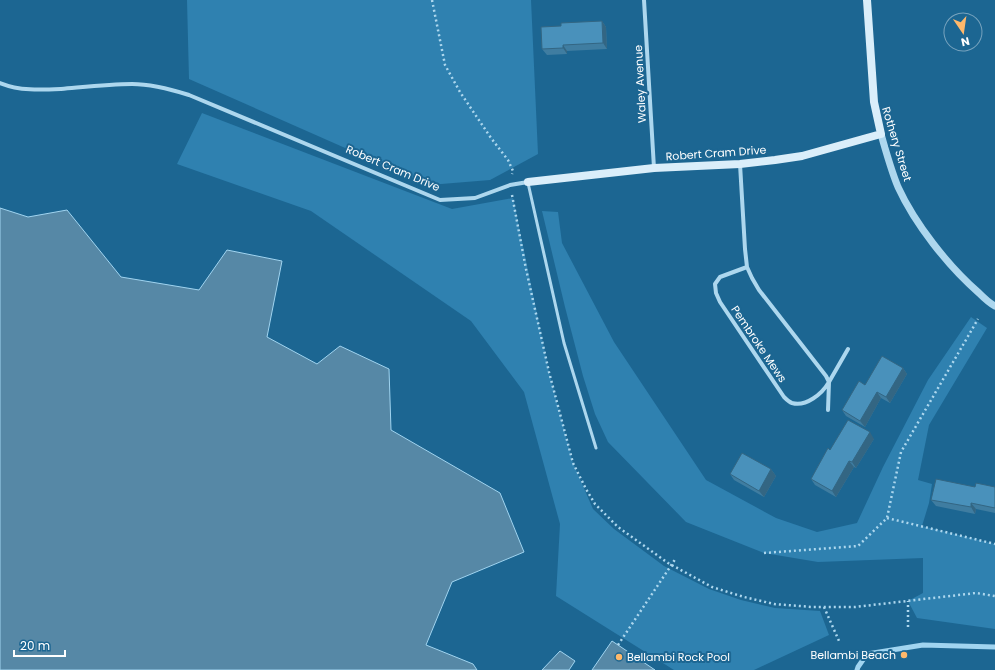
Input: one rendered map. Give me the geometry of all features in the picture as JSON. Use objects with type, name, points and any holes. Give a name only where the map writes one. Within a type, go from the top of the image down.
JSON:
[{"type":"main road","name":"Rothery Street","points":[[867,0],[874,102],[882,134]]},
{"type":"main road","name":"Robert Cram Drive","points":[[528,182],[654,168],[740,164],[802,156],[882,134]]},
{"type":"street","name":"Waley Avenue","points":[[644,0],[654,168]]},
{"type":"street","name":"Robert Cram Drive","points":[[0,83],[15,88],[37,90],[131,84],[152,85],[170,89],[189,95],[440,200],[475,198],[510,185],[528,182]]},
{"type":"street","name":"Rothery Street","points":[[882,134],[888,159],[896,182],[913,214],[929,238],[948,262],[969,285],[995,306]]},
{"type":"street","points":[[740,164],[744,241],[747,267],[759,290],[826,376],[829,382]]},
{"type":"street","name":"Pembroke Mews","points":[[747,267],[720,277],[715,284],[716,293],[720,302],[784,397],[790,402],[798,404],[806,402],[825,389],[848,349]]},
{"type":"street","name":"Pembroke Mews","points":[[828,410],[829,382]]},
{"type":"lane","points":[[528,182],[564,343],[596,448]]},
{"type":"path","points":[[432,0],[446,65],[460,92],[491,138],[508,160],[513,171],[510,185],[526,269],[549,372],[573,463],[595,504],[618,527],[672,566],[712,587],[774,604],[856,607],[976,593],[995,596]]},
{"type":"path","points":[[764,553],[858,546],[887,518],[901,452],[978,319]]},
{"type":"path","points":[[887,518],[995,544]]},
{"type":"path","points":[[618,645],[676,558]]},
{"type":"path","points":[[908,601],[908,627]]},
{"type":"path","points":[[824,607],[839,641]]},
{"type":"shaded area","points":[[187,0],[531,0],[538,154],[490,180],[429,185],[189,79]]},
{"type":"shaded area","points":[[202,113],[452,209],[513,198],[549,372],[573,463],[593,509],[614,529],[664,566],[709,589],[741,600],[775,608],[820,611],[829,635],[754,670],[674,670],[556,596],[560,524],[524,392],[471,321],[311,211],[177,164]]},
{"type":"shaded area","points":[[0,208],[28,217],[67,210],[121,277],[199,290],[227,250],[282,261],[267,337],[317,364],[340,346],[389,369],[391,430],[500,493],[524,552],[452,582],[426,645],[473,664],[477,670],[0,670]]},
{"type":"shaded area","points":[[542,211],[558,212],[562,243],[614,342],[706,480],[776,518],[817,532],[857,523],[883,467],[928,380],[971,317],[987,328],[929,425],[918,480],[932,484],[929,503],[922,526],[995,544],[995,629],[917,618],[908,601],[923,593],[923,558],[818,562],[764,553],[686,522],[608,442],[595,414],[583,376]]},
{"type":"shaded area","name":"Bellambi Rock Pool","points":[[612,641],[618,645],[655,670],[592,670]]},
{"type":"shaded area","points":[[560,651],[575,661],[569,670],[542,670]]},
{"type":"building","points":[[602,21],[603,43],[563,45],[563,48],[542,49],[541,27],[561,26],[561,23]]},
{"type":"building","points":[[882,356],[903,368],[886,397],[877,392],[860,421],[842,410],[859,381],[865,385]]},
{"type":"building","points":[[848,420],[870,432],[852,462],[849,461],[832,491],[811,479],[828,448],[830,450]]},
{"type":"building","points":[[742,453],[771,469],[759,491],[730,474]]},
{"type":"building","points":[[936,479],[975,487],[976,483],[995,487],[995,508],[971,503],[971,507],[931,500]]},
{"type":"waterway","points":[[857,670],[867,654],[923,645],[995,647]]},
{"type":"place","name":"Bellambi Beach","points":[[904,655]]},
{"type":"place","name":"Bellambi Rock Pool","points":[[619,657]]}]
